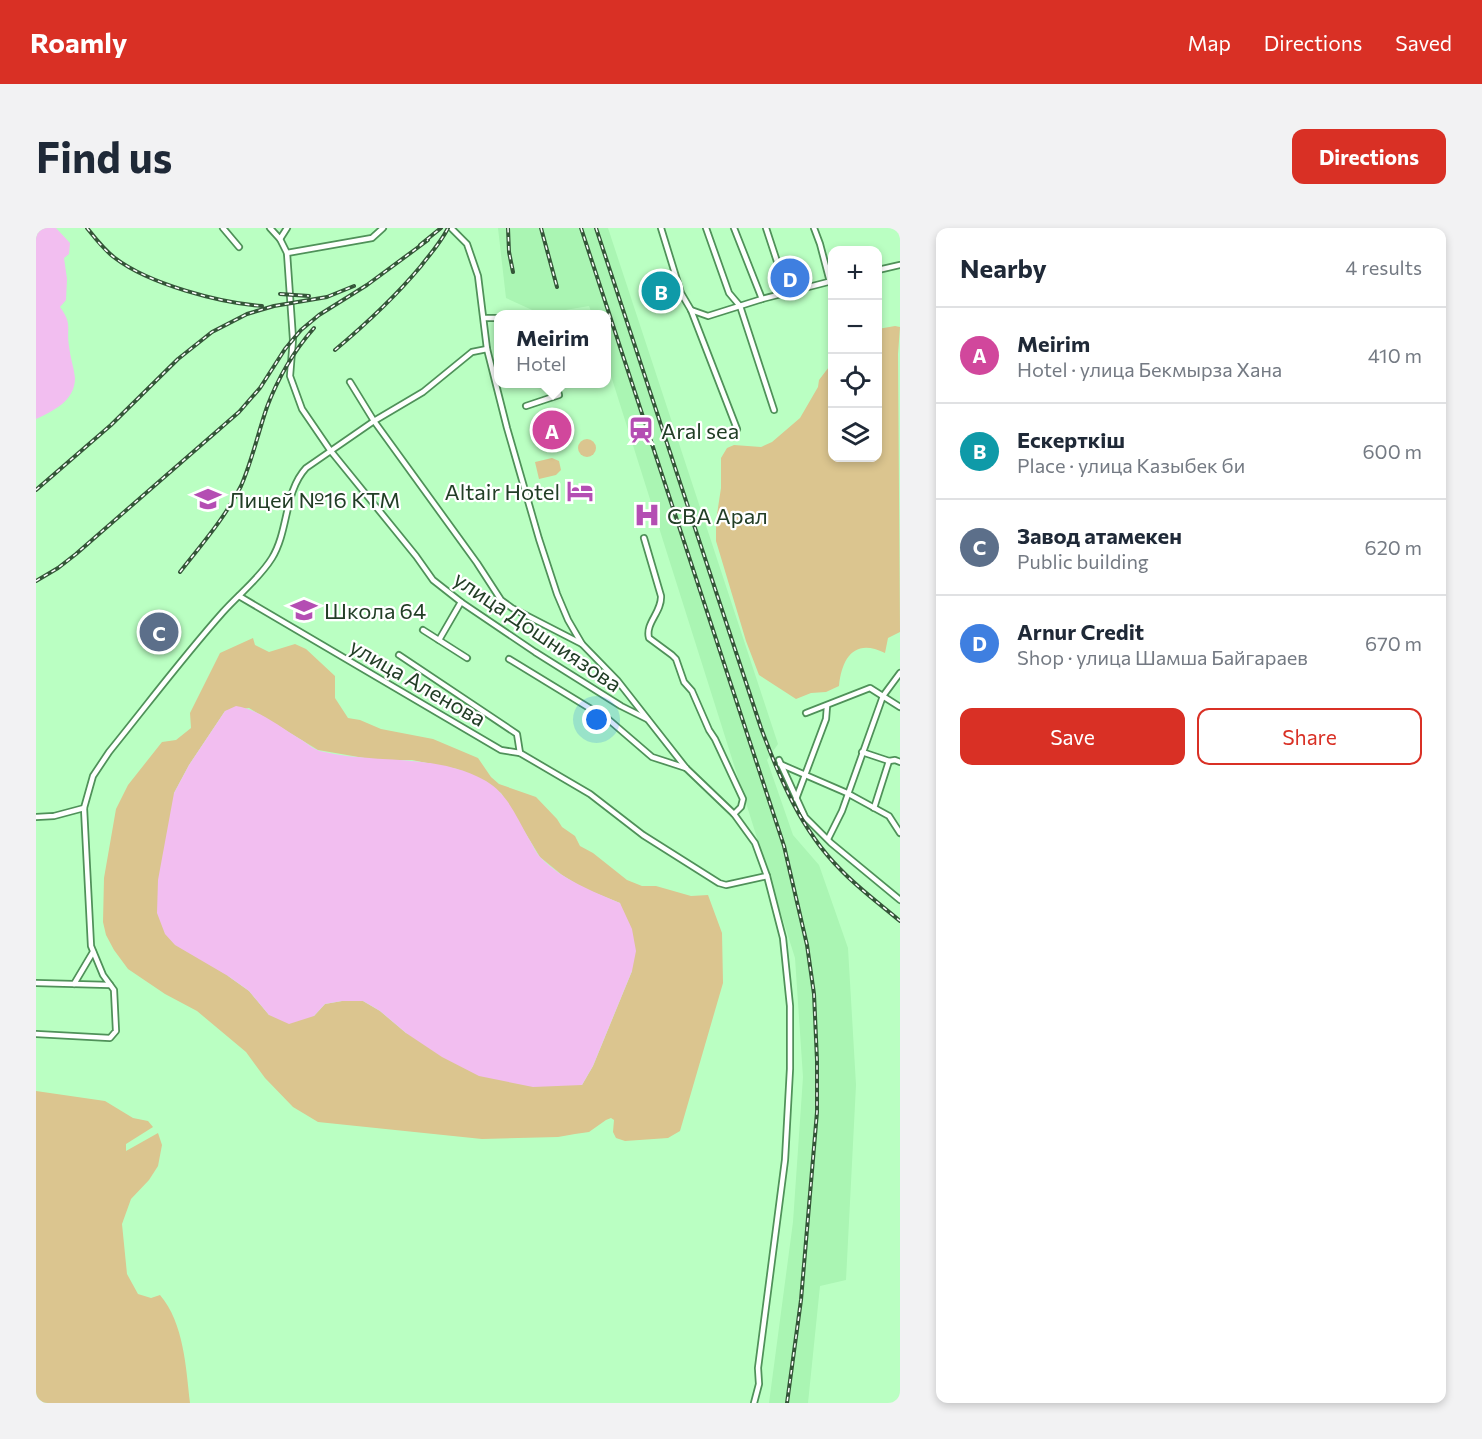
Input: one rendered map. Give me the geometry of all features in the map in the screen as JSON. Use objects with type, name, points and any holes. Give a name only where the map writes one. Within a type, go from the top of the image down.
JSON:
[{"type":"street","points":[[223,228],[239,248]]},
{"type":"street","name":"улица Дошниязова","points":[[270,228],[280,239],[287,253],[293,339],[290,376],[302,409],[330,450],[417,556],[433,580],[461,602],[535,652],[651,722]]},
{"type":"street","points":[[280,239],[286,228]]},
{"type":"street","points":[[287,253],[372,238],[383,228]]},
{"type":"street","points":[[451,228],[467,244],[478,276],[488,349],[494,371]]},
{"type":"street","points":[[661,228],[681,293],[691,310],[737,429]]},
{"type":"street","points":[[706,228],[729,293],[740,306],[774,410]]},
{"type":"street","points":[[735,228],[762,299]]},
{"type":"street","points":[[766,228],[787,292]]},
{"type":"street","points":[[814,228],[828,272]]},
{"type":"street","points":[[882,269],[900,265]]},
{"type":"street","points":[[691,310],[708,316],[787,292],[828,283]]},
{"type":"street","points":[[484,318],[494,318]]},
{"type":"street","points":[[36,1034],[110,1038],[116,1031],[114,990],[103,975],[93,952],[84,808],[93,776],[109,752],[223,611],[257,578],[272,558],[281,540],[294,487],[306,468],[374,421],[417,397],[472,352],[488,349]]},
{"type":"street","points":[[351,382],[374,421],[477,562],[501,600],[582,644]]},
{"type":"street","points":[[499,388],[539,538],[568,620],[582,644],[617,680],[686,768],[734,814],[755,843],[767,876],[783,938],[790,1006],[790,1069],[785,1160],[758,1368],[759,1384],[754,1403]]},
{"type":"street","points":[[526,406],[559,395],[557,388]]},
{"type":"street","points":[[644,538],[662,604],[647,633],[649,638],[676,660],[684,682],[692,691],[709,730],[716,739],[743,799],[741,807],[734,814]]},
{"type":"street","name":"улица Аленова","points":[[239,596],[501,750],[520,753],[590,794],[643,836],[719,883],[726,885],[767,876]]},
{"type":"street","points":[[439,640],[461,602]]},
{"type":"street","points":[[423,630],[467,658]]},
{"type":"street","name":"улица Аленова","points":[[399,655],[517,734],[520,753]]},
{"type":"street","points":[[509,659],[609,720],[652,757],[686,768]]},
{"type":"street","points":[[828,839],[842,811],[883,696],[900,673]]},
{"type":"street","points":[[807,713],[870,688],[900,707]]},
{"type":"street","points":[[796,799],[826,719],[827,706]]},
{"type":"street","points":[[862,752],[889,761],[900,762]]},
{"type":"street","points":[[874,808],[889,761]]},
{"type":"street","points":[[900,833],[889,816],[847,793],[779,762],[805,817],[900,900]]},
{"type":"street","points":[[36,817],[54,816],[84,808]]},
{"type":"street","points":[[74,984],[93,952]]},
{"type":"street","points":[[36,983],[110,985]]},
{"type":"shaded area","points":[[36,228],[56,228],[70,243],[69,254],[64,258],[67,279],[66,300],[60,307],[68,322],[68,340],[75,378],[74,386],[67,399],[56,409],[36,419]]},
{"type":"shaded area","points":[[498,228],[608,228],[778,744],[767,760],[793,835],[819,865],[848,948],[856,1085],[846,1280],[820,1286],[808,1403],[769,1403],[793,1222],[803,1077],[795,958],[611,376],[611,310],[590,310],[589,306],[565,310],[532,310],[506,298]]},
{"type":"shaded area","points":[[900,327],[898,354],[900,632],[888,638],[885,653],[866,648],[852,653],[843,667],[839,686],[826,692],[811,693],[796,699],[759,675],[746,641],[716,541],[716,521],[721,488],[721,458],[727,448],[734,445],[761,447],[772,442],[800,418],[818,387],[819,380],[828,368],[828,462],[882,462],[882,328]]},
{"type":"shaded area","points":[[587,439],[593,442],[596,448],[593,454],[587,457],[581,454],[578,448],[581,442]]},
{"type":"shaded area","points":[[552,458],[559,461],[561,470],[556,475],[539,479],[535,462]]},
{"type":"shaded area","points":[[253,638],[255,645],[269,652],[295,644],[306,649],[335,676],[335,698],[348,718],[360,720],[381,729],[433,739],[478,758],[491,777],[499,784],[536,797],[562,827],[575,836],[580,846],[593,853],[627,880],[642,886],[656,886],[691,896],[708,895],[722,933],[723,983],[680,1131],[668,1138],[625,1141],[616,1138],[613,1132],[614,1120],[611,1118],[589,1132],[558,1137],[482,1139],[318,1122],[293,1107],[265,1078],[246,1052],[197,1011],[165,994],[128,969],[106,935],[103,922],[104,878],[116,809],[128,785],[162,742],[176,740],[191,728],[190,713],[220,653]],"holes":[[[249,708],[318,750],[376,760],[412,760],[457,769],[501,793],[540,857],[583,888],[620,903],[632,971],[593,1066],[582,1085],[406,1033],[380,1011],[363,1001],[325,1004],[314,1016],[269,1015],[249,991],[228,976],[174,793],[189,765],[225,711]]]},
{"type":"shaded area","points":[[236,706],[262,715],[320,751],[362,758],[426,762],[466,772],[486,781],[494,786],[506,800],[541,858],[568,879],[620,903],[632,929],[636,951],[632,971],[593,1066],[582,1085],[533,1087],[479,1076],[442,1057],[363,1001],[325,1004],[314,1016],[289,1024],[269,1015],[249,991],[228,976],[175,945],[165,934],[157,913],[158,880],[174,793],[189,765],[225,711]]},
{"type":"shaded area","points":[[36,1091],[105,1101],[133,1118],[148,1121],[153,1127],[126,1144],[126,1151],[158,1133],[162,1145],[158,1166],[149,1180],[131,1199],[122,1224],[127,1274],[138,1294],[151,1298],[160,1295],[168,1306],[179,1332],[190,1403],[36,1403]]},
{"type":"railway","points":[[87,228],[111,255],[146,276],[186,291],[226,301],[262,306]]},
{"type":"railway","points":[[420,245],[441,228]]},
{"type":"railway","points":[[335,350],[401,289],[432,252],[448,228]]},
{"type":"railway","points":[[508,228],[513,272]]},
{"type":"railway","points":[[541,228],[557,287]]},
{"type":"railway","points":[[581,228],[608,310]]},
{"type":"railway","points":[[596,228],[761,728],[784,785],[803,821],[826,854],[854,883],[900,921]]},
{"type":"railway","points":[[36,581],[76,554],[239,412],[260,388],[285,349],[301,330],[319,315],[367,285],[428,240]]},
{"type":"railway","points":[[36,490],[111,425],[178,359],[212,332],[247,314],[274,306],[327,297],[354,286]]},
{"type":"railway","points":[[280,294],[309,296]]},
{"type":"railway","points":[[611,319],[784,846],[807,945],[814,994],[817,1112],[801,1300],[787,1403]]},
{"type":"railway","points":[[180,572],[235,498],[252,457],[267,407],[276,386],[293,356],[314,328]]},
{"type":"place","name":"Arnur Credit","points":[[790,278]]},
{"type":"place","name":"Ескерткіш","points":[[661,291]]},
{"type":"place","name":"Meirim","points":[[552,430]]},
{"type":"place","name":"Aral sea","points":[[641,430]]},
{"type":"place","name":"Altair Hotel","points":[[580,491]]},
{"type":"place","name":"Лицей №16 КТМ","points":[[208,499]]},
{"type":"place","name":"СВА Арал","points":[[647,515]]},
{"type":"place","name":"Школа 64","points":[[304,610]]},
{"type":"place","name":"Завод атамекен","points":[[159,632]]}]
